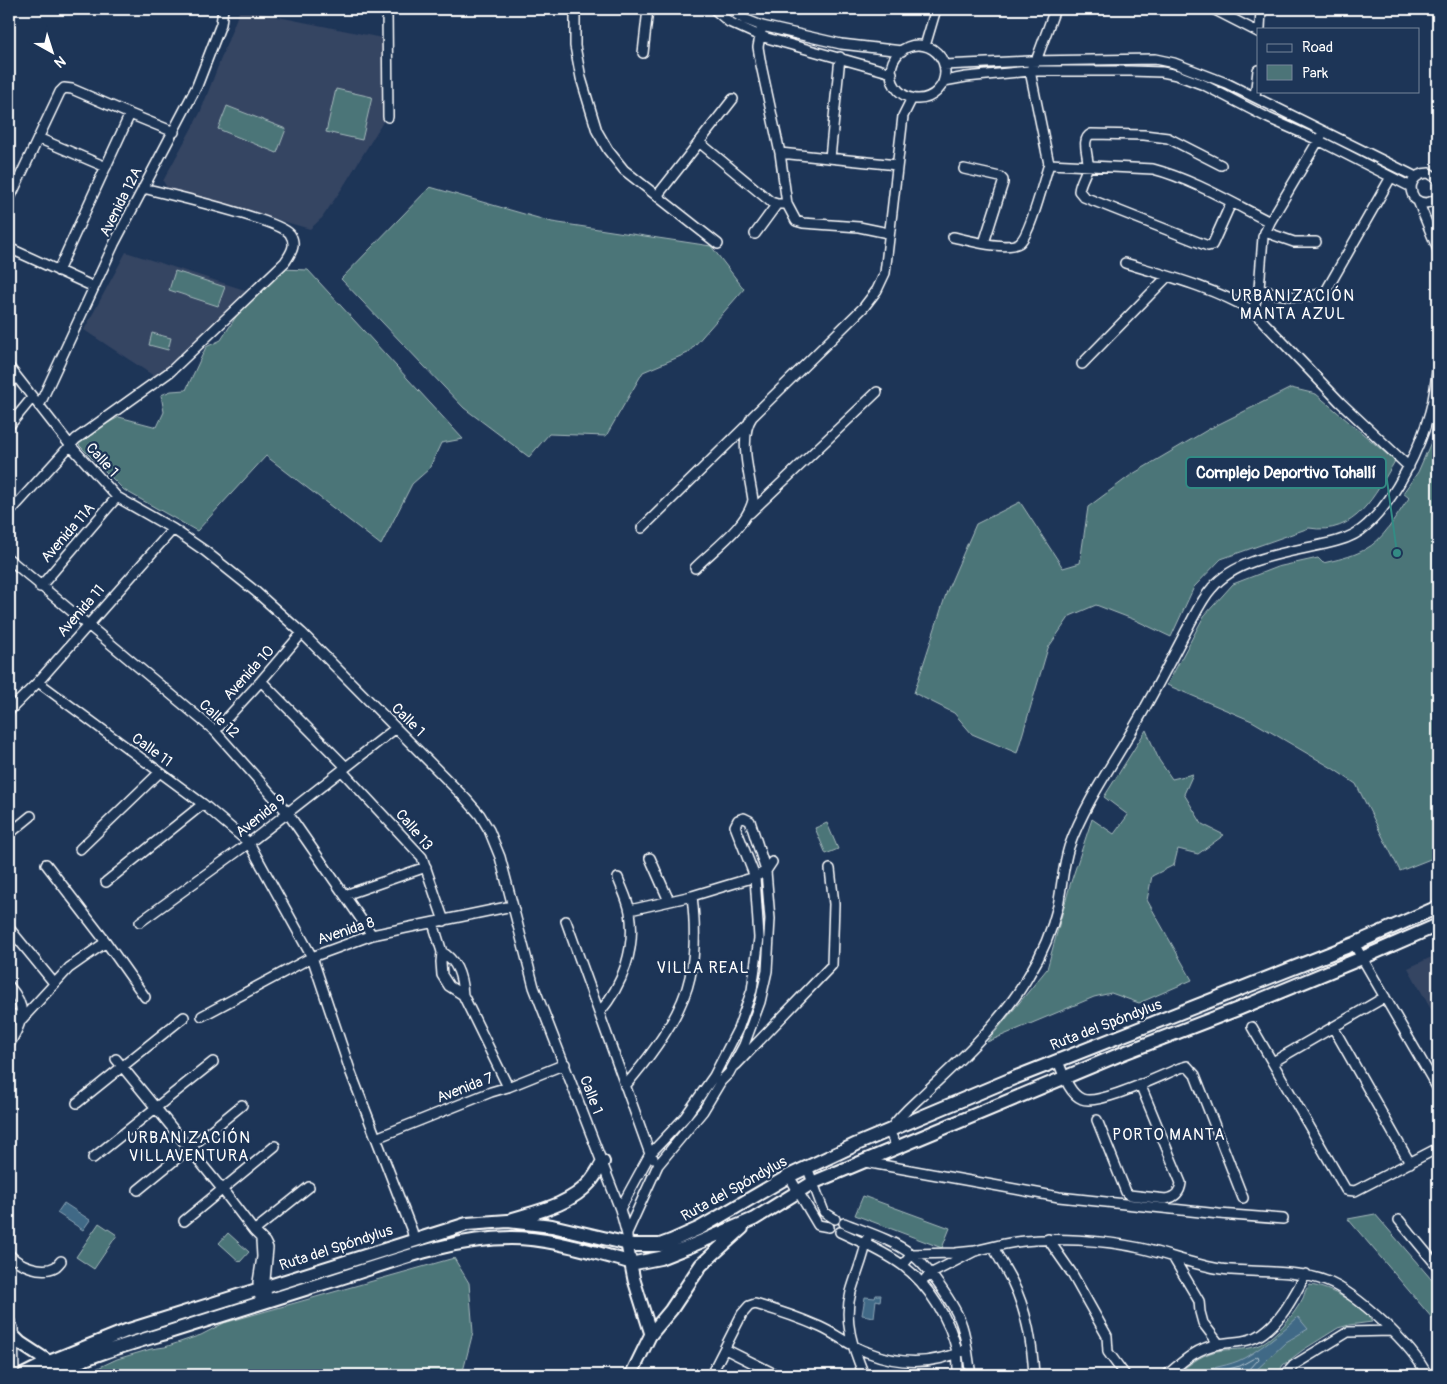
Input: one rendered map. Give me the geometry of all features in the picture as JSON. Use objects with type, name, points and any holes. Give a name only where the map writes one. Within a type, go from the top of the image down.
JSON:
[{"type":"highway","name":"Ruta del Spóndylus","points":[[48,1375],[110,1350],[414,1240],[467,1224],[508,1221],[552,1226],[660,1245],[671,1242],[700,1228],[789,1176],[889,1131],[1058,1061],[1354,944],[1438,907]]},
{"type":"highway","name":"Ruta del Spóndylus","points":[[23,1375],[91,1344],[126,1331],[463,1243],[511,1238],[539,1240],[635,1263],[660,1258],[754,1218],[812,1183],[862,1161],[1362,958],[1438,925]]},
{"type":"highway","points":[[508,1221],[555,1205],[573,1196],[591,1181],[603,1162]]},
{"type":"highway","points":[[651,1334],[671,1310],[701,1266],[754,1218]]},
{"type":"highway","points":[[11,1328],[20,1344],[49,1362]]},
{"type":"highway","points":[[68,1375],[110,1350]]},
{"type":"main road","points":[[627,1239],[630,1262],[651,1334],[631,1375]]},
{"type":"street","name":"Avenida 12A","points":[[39,406],[94,287],[143,188],[197,86],[221,24],[223,9]]},
{"type":"street","points":[[387,9],[388,117]]},
{"type":"street","points":[[575,9],[575,46],[578,62],[597,131],[608,150],[624,170],[718,244]]},
{"type":"street","points":[[643,53],[648,9]]},
{"type":"street","points":[[714,9],[729,22],[760,36],[892,73]]},
{"type":"street","points":[[728,9],[762,26],[842,44],[902,51],[917,46],[925,46],[940,56],[944,64],[944,81],[934,94],[920,99],[912,98],[904,95],[898,89],[893,82],[892,73],[893,64],[902,51]]},
{"type":"street","points":[[925,46],[936,9]]},
{"type":"street","points":[[953,237],[998,246],[1020,243],[1027,233],[1049,164],[1030,71],[1036,61],[1055,9]]},
{"type":"street","points":[[1214,9],[1257,29]]},
{"type":"street","points":[[1259,28],[1261,9]]},
{"type":"street","points":[[762,26],[758,47],[761,65],[780,153],[787,204],[796,221],[859,227],[888,233]]},
{"type":"street","points":[[830,158],[840,57]]},
{"type":"street","points":[[944,64],[1155,59],[1174,63],[1191,68],[1254,96],[1416,177]]},
{"type":"street","points":[[944,81],[1030,71],[1146,71],[1177,75],[1204,85],[1268,118],[1318,140],[1411,188]]},
{"type":"street","points":[[1254,96],[1257,76]]},
{"type":"street","points":[[9,200],[60,92],[64,88],[69,87],[174,132]]},
{"type":"street","points":[[642,528],[871,299],[885,273],[888,233],[903,116],[912,98]]},
{"type":"street","points":[[656,196],[734,99]]},
{"type":"street","points":[[58,270],[130,114]]},
{"type":"street","points":[[1253,311],[1259,289],[1261,252],[1265,232],[1324,131]]},
{"type":"street","points":[[1221,165],[1168,138],[1144,135],[1091,134],[1085,140],[1088,166],[1079,191],[1084,197],[1208,246],[1212,245],[1231,203]]},
{"type":"street","points":[[38,138],[106,166]]},
{"type":"street","points":[[699,142],[771,202],[787,204]]},
{"type":"street","points":[[780,153],[897,165]]},
{"type":"street","points":[[1049,164],[1153,169],[1270,222]]},
{"type":"street","points":[[964,169],[1000,177],[1003,180],[984,243]]},
{"type":"street","points":[[1438,179],[1434,172],[1420,174],[1416,177],[1411,188],[1438,250]]},
{"type":"street","points":[[1259,289],[1284,297],[1320,296],[1326,292],[1391,177]]},
{"type":"street","points":[[9,513],[70,445],[172,370],[285,262],[292,252],[294,244],[291,236],[285,229],[265,220],[143,188]]},
{"type":"street","points":[[1418,201],[1428,203],[1438,197]]},
{"type":"street","points":[[756,234],[777,204]]},
{"type":"street","points":[[1265,232],[1294,242],[1316,242]]},
{"type":"street","points":[[9,248],[94,287]]},
{"type":"street","points":[[1125,263],[1218,293],[1253,311],[1340,402],[1409,467]]},
{"type":"street","points":[[1082,364],[1168,276]]},
{"type":"street","points":[[897,1147],[889,1131],[900,1115],[930,1089],[995,1022],[1018,995],[1050,932],[1058,904],[1065,862],[1079,822],[1145,709],[1197,610],[1212,588],[1232,572],[1251,564],[1276,554],[1354,535],[1368,525],[1382,509],[1409,467],[1430,411],[1438,358]]},
{"type":"street","name":"Calle 1","points":[[9,367],[70,445],[117,497],[213,556],[302,633],[466,799],[480,816],[489,830],[500,857],[534,987],[603,1162],[620,1209],[627,1239]]},
{"type":"street","points":[[696,568],[876,392]]},
{"type":"street","points":[[9,426],[32,398]]},
{"type":"street","points":[[745,519],[753,500],[746,446],[747,425]]},
{"type":"street","name":"Avenida 11A","points":[[40,586],[117,497]]},
{"type":"street","name":"Avenida 11","points":[[9,710],[38,682],[173,530]]},
{"type":"street","name":"Calle 12","points":[[9,559],[215,731],[287,812],[372,935]]},
{"type":"street","name":"Avenida 10","points":[[215,731],[261,682],[302,633]]},
{"type":"street","name":"Calle 11","points":[[38,682],[203,804],[248,844],[312,957],[351,1073],[414,1240]]},
{"type":"street","name":"Calle 13","points":[[261,682],[344,769],[422,857],[444,921]]},
{"type":"street","name":"Avenida 9","points":[[140,922],[248,844],[396,728]]},
{"type":"street","points":[[80,848],[159,772]]},
{"type":"street","points":[[106,882],[203,804]]},
{"type":"street","points":[[9,834],[31,816]]},
{"type":"street","points":[[627,1239],[658,1165],[714,1095],[718,1078],[752,990],[759,938],[755,877],[735,826],[738,820],[744,818],[750,821],[766,871],[770,919],[769,938],[767,971],[762,992],[748,1034],[729,1073]]},
{"type":"street","points":[[650,858],[669,901]]},
{"type":"street","points":[[630,910],[692,896],[755,877],[766,871],[772,862]]},
{"type":"street","points":[[46,864],[106,942],[145,997]]},
{"type":"street","points":[[345,895],[426,867]]},
{"type":"street","points":[[620,1209],[650,1154],[718,1078],[729,1073],[832,965],[834,904],[830,869]]},
{"type":"street","points":[[599,1013],[614,992],[627,964],[632,936],[630,910],[618,878]]},
{"type":"street","points":[[625,1086],[644,1064],[661,1039],[674,1017],[690,978],[694,950],[692,896]]},
{"type":"street","name":"Avenida 8","points":[[202,1016],[312,957],[372,935],[433,924],[512,906]]},
{"type":"street","points":[[566,921],[650,1154],[658,1165]]},
{"type":"street","points":[[433,924],[442,952],[441,967],[444,980],[449,986],[463,995]]},
{"type":"street","points":[[9,928],[54,983]]},
{"type":"street","points":[[759,938],[769,938]]},
{"type":"street","points":[[9,1045],[22,1019],[54,983],[69,968],[106,942]]},
{"type":"street","points":[[1354,944],[1438,1090]]},
{"type":"street","points":[[442,952],[450,957],[456,967],[463,995],[508,1087]]},
{"type":"street","points":[[9,986],[18,998],[22,1019]]},
{"type":"street","points":[[752,990],[762,992]]},
{"type":"street","points":[[1273,1062],[1386,997]]},
{"type":"street","points":[[9,1014],[22,1019]]},
{"type":"street","points":[[77,1103],[184,1017]]},
{"type":"street","points":[[1252,1027],[1346,1190],[1354,1191],[1438,1148]]},
{"type":"street","points":[[1333,1027],[1410,1163]]},
{"type":"street","points":[[738,1029],[748,1034]]},
{"type":"street","points":[[116,1059],[222,1189],[254,1232],[261,1240],[266,1242],[268,1248],[263,1295]]},
{"type":"street","points":[[1058,1061],[1071,1090],[1083,1100],[1094,1100],[1187,1066],[1195,1075],[1243,1198]]},
{"type":"street","points":[[93,1158],[213,1062]]},
{"type":"street","name":"Avenida 7","points":[[376,1138],[564,1064]]},
{"type":"street","points":[[1097,1120],[1126,1192],[1129,1195],[1166,1199],[1172,1198],[1177,1194],[1180,1189],[1180,1183],[1140,1084]]},
{"type":"street","points":[[138,1190],[242,1105]]},
{"type":"street","points":[[684,1117],[692,1123]]},
{"type":"street","points":[[184,1221],[275,1146]]},
{"type":"street","points":[[862,1161],[1059,1198],[1284,1219]]},
{"type":"street","points":[[807,1167],[824,1212],[835,1219]]},
{"type":"street","points":[[789,1176],[818,1225],[829,1227]]},
{"type":"street","points":[[254,1232],[309,1187]]},
{"type":"street","points":[[818,1225],[824,1212]]},
{"type":"street","points":[[1399,1220],[1438,1267]]},
{"type":"street","points":[[844,1223],[879,1237],[912,1254],[930,1274],[952,1305],[962,1325],[971,1375]]},
{"type":"street","points":[[840,1232],[866,1244],[903,1266],[931,1295],[944,1316],[957,1354],[958,1375]]},
{"type":"street","points":[[864,1375],[851,1344],[848,1312],[850,1294],[868,1233]]},
{"type":"street","points":[[912,1254],[975,1251],[1014,1242],[1048,1239],[1140,1248],[1218,1268],[1306,1274],[1327,1281],[1352,1295],[1405,1345],[1427,1375]]},
{"type":"street","points":[[1048,1239],[1071,1272],[1106,1336],[1108,1352],[1124,1375]]},
{"type":"street","points":[[993,1247],[1012,1281],[1023,1309],[1030,1337],[1034,1375]]},
{"type":"street","points":[[921,1284],[930,1274],[975,1251]]},
{"type":"street","points":[[9,1254],[19,1263],[38,1268],[54,1267],[61,1262]]},
{"type":"street","points":[[903,1266],[912,1254]]},
{"type":"street","points":[[1173,1257],[1199,1301],[1204,1324],[1219,1344]]},
{"type":"street","points":[[1167,1375],[1198,1350],[1219,1344],[1237,1342],[1263,1334],[1289,1305],[1306,1274]]},
{"type":"street","points":[[712,1375],[745,1309],[755,1304],[820,1327],[866,1352],[890,1359],[918,1362],[934,1361],[967,1349]]},
{"type":"street","points":[[11,1328],[14,1375]]},
{"type":"street","points":[[1285,1375],[1294,1365],[1348,1332],[1391,1331]]},
{"type":"street","points":[[724,1349],[777,1375]]},
{"type":"shaded area","points":[[240,9],[382,38],[383,122],[322,218],[310,229],[167,188],[163,181],[200,113]]},
{"type":"shaded area","points":[[126,252],[248,291],[194,346],[157,378],[84,330]]},
{"type":"shaded area","points":[[1438,954],[1438,1022],[1408,968]]},
{"type":"green space","points":[[336,89],[372,97],[362,140],[326,132]]},
{"type":"green space","points":[[227,106],[286,129],[277,153],[218,129]]},
{"type":"green space","points":[[430,187],[552,222],[711,246],[744,289],[688,353],[643,372],[606,436],[549,434],[529,457],[464,408],[341,279]]},
{"type":"green space","points":[[280,269],[308,270],[463,439],[441,443],[429,469],[412,484],[381,545],[266,456],[197,531],[124,490],[75,441],[119,417],[157,427],[164,412],[161,395],[171,391],[186,390],[206,347],[221,340],[246,301]]},
{"type":"green space","points":[[175,271],[225,287],[218,306],[169,290]]},
{"type":"green space","points":[[152,333],[171,338],[168,350],[149,345]]},
{"type":"green space","points":[[1291,388],[1316,394],[1395,461],[1380,487],[1362,510],[1352,519],[1339,526],[1325,529],[1309,528],[1221,559],[1194,587],[1171,637],[1135,620],[1096,605],[1070,616],[1048,648],[1017,753],[972,734],[954,713],[914,693],[947,591],[976,524],[1020,502],[1063,568],[1080,563],[1088,507],[1131,475],[1209,429]]},
{"type":"green space","points":[[1438,426],[1438,856],[1400,871],[1356,784],[1252,721],[1167,685],[1204,616],[1233,584],[1277,567],[1318,558],[1323,563],[1354,555],[1378,540],[1409,498],[1403,493],[1418,472]]},
{"type":"green space","points":[[1146,730],[1159,760],[1172,779],[1193,774],[1184,794],[1202,824],[1224,835],[1198,854],[1178,849],[1174,865],[1152,876],[1147,900],[1192,980],[1139,1003],[1111,993],[1094,997],[987,1042],[1047,969],[1070,885],[1092,819],[1114,834],[1128,815],[1104,797]]},
{"type":"green space","points":[[827,823],[838,849],[826,854],[815,828]]},
{"type":"green space","points":[[863,1196],[950,1228],[942,1248],[855,1215]]},
{"type":"green space","points":[[1375,1214],[1438,1287],[1438,1325],[1348,1219]]},
{"type":"green space","points":[[99,1223],[117,1235],[94,1269],[76,1257]]},
{"type":"green space","points":[[228,1233],[249,1252],[240,1262],[219,1243]]},
{"type":"green space","points":[[454,1258],[469,1283],[473,1332],[462,1375],[83,1375],[117,1359],[165,1347],[201,1335],[224,1323]]},
{"type":"green space","points":[[1310,1285],[1318,1286],[1345,1298],[1361,1309],[1372,1322],[1338,1328],[1283,1365],[1277,1375],[1177,1375],[1193,1362],[1210,1353],[1252,1347],[1267,1340],[1290,1318]]},
{"type":"water","points":[[64,1203],[90,1220],[83,1230],[57,1213]]},
{"type":"water","points":[[876,1295],[881,1295],[880,1301],[876,1300],[874,1317],[862,1315],[865,1297],[875,1298]]},
{"type":"water","points":[[1298,1317],[1308,1329],[1286,1342],[1252,1374],[1193,1375],[1245,1358]]},
{"type":"place","name":"Complejo Deportivo Tohallí","points":[[1397,553]]},
{"type":"district","name":"URBANIZACIÓN MANTA AZUL","points":[[1293,305]]},
{"type":"district","name":"VILLA REAL","points":[[703,968]]},
{"type":"district","name":"PORTO MANTA","points":[[1169,1135]]},
{"type":"district","name":"URBANIZACIÓN VILLAVENTURA","points":[[189,1147]]}]
